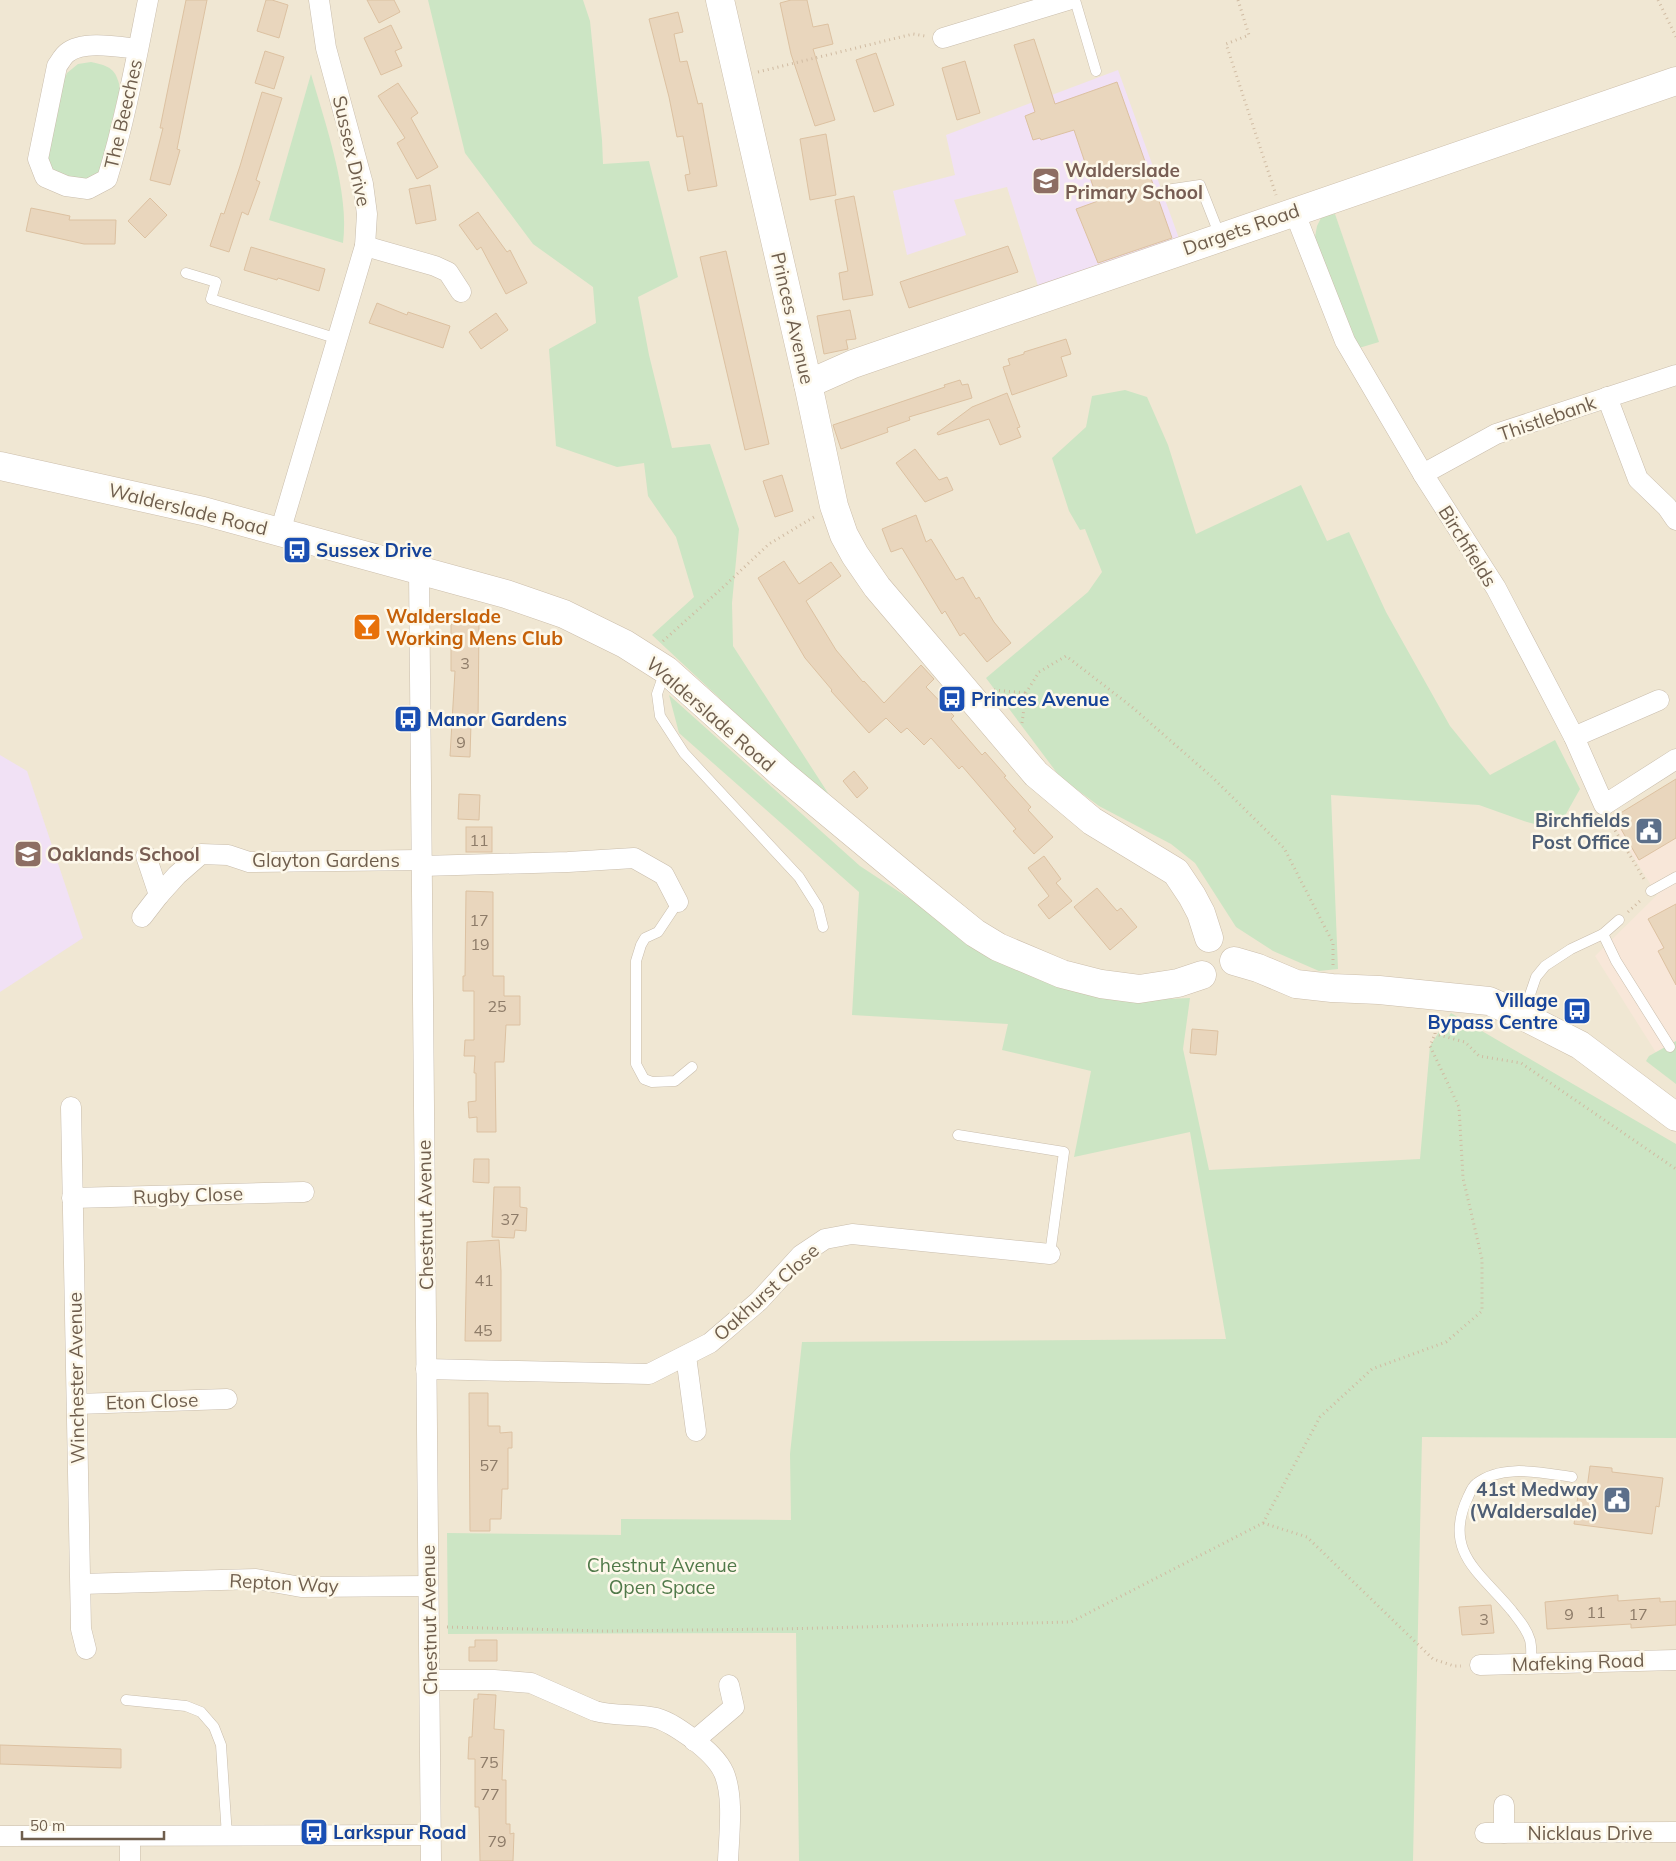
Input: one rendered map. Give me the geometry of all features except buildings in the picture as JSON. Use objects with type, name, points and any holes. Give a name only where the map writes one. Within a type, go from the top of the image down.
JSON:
[{"type":"street","name":"The Beeches","points":[[138,50],[97,45],[76,48],[66,54],[57,66],[38,159],[45,177],[66,186],[88,189],[107,179],[114,156],[138,50],[148,0]]},
{"type":"street","name":"Sussex Drive","points":[[280,532],[365,246],[367,214],[363,184],[326,48],[319,0]]},
{"type":"street","name":"Princes Avenue","points":[[720,0],[834,506],[844,535],[877,587],[1036,774],[1092,821],[1176,872],[1201,913],[1209,938]]},
{"type":"street","points":[[943,38],[1056,2]]},
{"type":"street","name":"Dargets Road","points":[[808,384],[853,364],[1676,80]]},
{"type":"street","name":"Birchfields","points":[[1289,213],[1345,341],[1423,474],[1496,588],[1574,737],[1604,805]]},
{"type":"street","points":[[365,246],[448,272],[460,292]]},
{"type":"street","name":"Thistlebank","points":[[1423,474],[1496,434],[1676,375]]},
{"type":"street","points":[[1607,397],[1638,479],[1668,507],[1676,520]]},
{"type":"street","name":"Walderslade Road","points":[[0,466],[174,504],[419,569],[506,594],[556,611],[625,644],[656,664],[781,773],[909,880],[975,933],[998,947],[1062,974],[1101,984],[1140,988],[1178,983],[1202,975]]},
{"type":"street","name":"Chestnut Avenue","points":[[419,569],[431,1861]]},
{"type":"street","points":[[1574,737],[1659,700]]},
{"type":"street","points":[[1604,805],[1676,759]]},
{"type":"street","name":"Glayton Gardens","points":[[142,917],[177,875],[201,854],[228,856],[249,862],[422,863]]},
{"type":"street","points":[[146,856],[159,895]]},
{"type":"street","points":[[422,863],[568,862],[634,858],[664,875],[678,902]]},
{"type":"street","points":[[1209,938],[1222,939],[1231,948],[1234,961],[1232,967],[1222,976],[1208,978],[1202,975],[1194,964],[1193,958],[1197,945],[1209,938]]},
{"type":"street","points":[[1234,961],[1258,968],[1296,984],[1489,1001],[1580,1045],[1676,1117]]},
{"type":"street","name":"Winchester Avenue","points":[[71,1107],[81,1629],[86,1649]]},
{"type":"street","name":"Rugby Close","points":[[72,1198],[304,1192]]},
{"type":"street","name":"Oakhurst Close","points":[[426,1369],[649,1374],[710,1344],[759,1301],[801,1255],[825,1238],[852,1234],[1050,1254]]},
{"type":"street","points":[[686,1356],[696,1431]]},
{"type":"street","name":"Eton Close","points":[[77,1404],[227,1399]]},
{"type":"street","name":"Repton Way","points":[[81,1584],[256,1579],[301,1587],[428,1586]]},
{"type":"street","name":"Mafeking Road","points":[[1480,1665],[1676,1660]]},
{"type":"street","points":[[430,1680],[494,1680],[531,1684],[568,1701],[601,1713],[656,1718],[675,1726],[713,1757],[724,1772],[729,1800],[728,1861]]},
{"type":"street","points":[[694,1741],[734,1707],[729,1684]]},
{"type":"street","name":"Nicklaus Drive","points":[[1504,1805],[1494,1833],[1676,1832]]},
{"type":"street","points":[[0,1836],[431,1835]]},
{"type":"street","points":[[130,1837],[130,1861]]},
{"type":"lane","points":[[1075,0],[1096,71]]},
{"type":"lane","points":[[1166,190],[1200,185],[1220,236]]},
{"type":"lane","points":[[186,273],[216,282],[211,299],[338,339]]},
{"type":"lane","points":[[656,664],[660,716],[684,753],[799,877],[818,907],[823,927]]},
{"type":"lane","points":[[1651,891],[1676,877]]},
{"type":"lane","points":[[678,902],[658,932],[645,938],[636,960],[636,1064],[644,1079],[652,1082],[675,1081],[692,1067]]},
{"type":"lane","points":[[1523,1016],[1536,977],[1545,966],[1571,949],[1603,934],[1619,920]]},
{"type":"lane","points":[[1603,934],[1616,961],[1670,1047]]},
{"type":"lane","points":[[958,1135],[1064,1152],[1050,1254]]},
{"type":"lane","points":[[1531,1663],[1530,1641],[1522,1624],[1483,1581],[1463,1554],[1459,1528],[1464,1507],[1474,1485],[1497,1472],[1534,1472],[1572,1477]]},
{"type":"lane","points":[[126,1700],[186,1706],[201,1712],[214,1726],[221,1745],[227,1836]]},
{"type":"path","points":[[1238,0],[1249,35],[1226,44],[1289,213]]},
{"type":"path","points":[[1658,0],[1676,37]]},
{"type":"path","points":[[738,76],[913,34],[943,38]]},
{"type":"path","points":[[656,664],[720,590],[769,544],[834,506]]},
{"type":"path","points":[[1022,726],[1026,693],[1039,672],[1066,656],[1139,713],[1212,777],[1284,848],[1333,943]]},
{"type":"path","points":[[1604,805],[1609,821],[1651,891],[1619,920]]},
{"type":"path","points":[[430,1626],[605,1631],[1071,1622],[1263,1523],[1320,1417],[1372,1369],[1446,1342],[1482,1310],[1482,1259],[1463,1178],[1459,1107],[1430,1046],[1435,1034],[1436,1021]]},
{"type":"path","points":[[1435,1034],[1465,1042],[1479,1056],[1521,1063],[1676,1169]]},
{"type":"path","points":[[1263,1523],[1307,1537],[1433,1659],[1454,1666],[1480,1665]]},
{"type":"shaded area","points":[[0,0],[1676,0],[1676,1861],[0,1861]]},
{"type":"shaded area","name":"Walderslade Primary School","points":[[1118,70],[1180,241],[1039,289],[1007,187],[954,200],[966,235],[907,255],[893,191],[955,175],[946,135]]},
{"type":"shaded area","name":"Oaklands School","points":[[0,755],[27,771],[83,938],[0,992]]},
{"type":"shaded area","points":[[1676,793],[1676,1070],[1667,1070],[1595,956],[1657,895],[1617,830]]},
{"type":"green space","points":[[428,0],[583,0],[590,21],[603,164],[649,161],[678,277],[638,297],[649,355],[672,448],[710,444],[739,529],[732,603],[733,646],[839,810],[652,635],[694,597],[676,537],[648,496],[644,463],[617,467],[556,446],[549,349],[596,323],[593,287],[533,244],[465,153]]},
{"type":"green space","points":[[91,62],[111,69],[116,76],[120,88],[99,176],[92,181],[53,174],[45,159],[58,93],[67,73],[78,64]]},
{"type":"green space","points":[[311,74],[340,180],[344,223],[343,243],[269,220]]},
{"type":"green space","points":[[1335,214],[1379,342],[1359,348],[1322,259],[1315,237],[1317,226],[1322,216]]},
{"type":"green space","points":[[1125,390],[1147,397],[1168,445],[1196,534],[1301,485],[1327,541],[1349,532],[1386,612],[1450,726],[1490,775],[1555,740],[1580,789],[1557,830],[1527,822],[1479,805],[1331,795],[1338,969],[1319,971],[1273,951],[1236,927],[1195,863],[1171,844],[1099,806],[1060,777],[986,678],[1088,592],[1102,572],[1085,529],[1080,530],[1069,511],[1052,458],[1086,427],[1092,396]]},
{"type":"green space","name":"Chestnut Avenue Open Space","points":[[669,695],[860,866],[1019,971],[1143,1000],[1190,998],[1183,1049],[1209,1170],[1420,1159],[1430,1046],[1451,1013],[1676,1144],[1676,1438],[1422,1437],[1413,1861],[799,1861],[796,1633],[448,1634],[447,1533],[621,1535],[621,1519],[791,1520],[790,1454],[802,1342],[1226,1339],[1190,1132],[1074,1157],[1091,1071],[1002,1050],[1008,1024],[852,1015],[859,892],[679,733]]},
{"type":"green space","points":[[1676,1041],[1676,1084],[1646,1061],[1649,1056]]},
{"type":"place","name":"Walderslade Primary School","points":[[1046,181]]},
{"type":"place","name":"Sussex Drive","points":[[297,550]]},
{"type":"place","name":"Walderslade Working Mens Club","points":[[367,627]]},
{"type":"place","name":"Princes Avenue","points":[[952,699]]},
{"type":"place","name":"Manor Gardens","points":[[408,719]]},
{"type":"place","name":"Birchfields Post Office","points":[[1649,831]]},
{"type":"place","name":"Oaklands School","points":[[28,854]]},
{"type":"place","name":"Village Bypass Centre","points":[[1577,1011]]},
{"type":"place","name":"41st Medway (Waldersalde)","points":[[1617,1500]]},
{"type":"place","name":"Larkspur Road","points":[[314,1832]]}]
